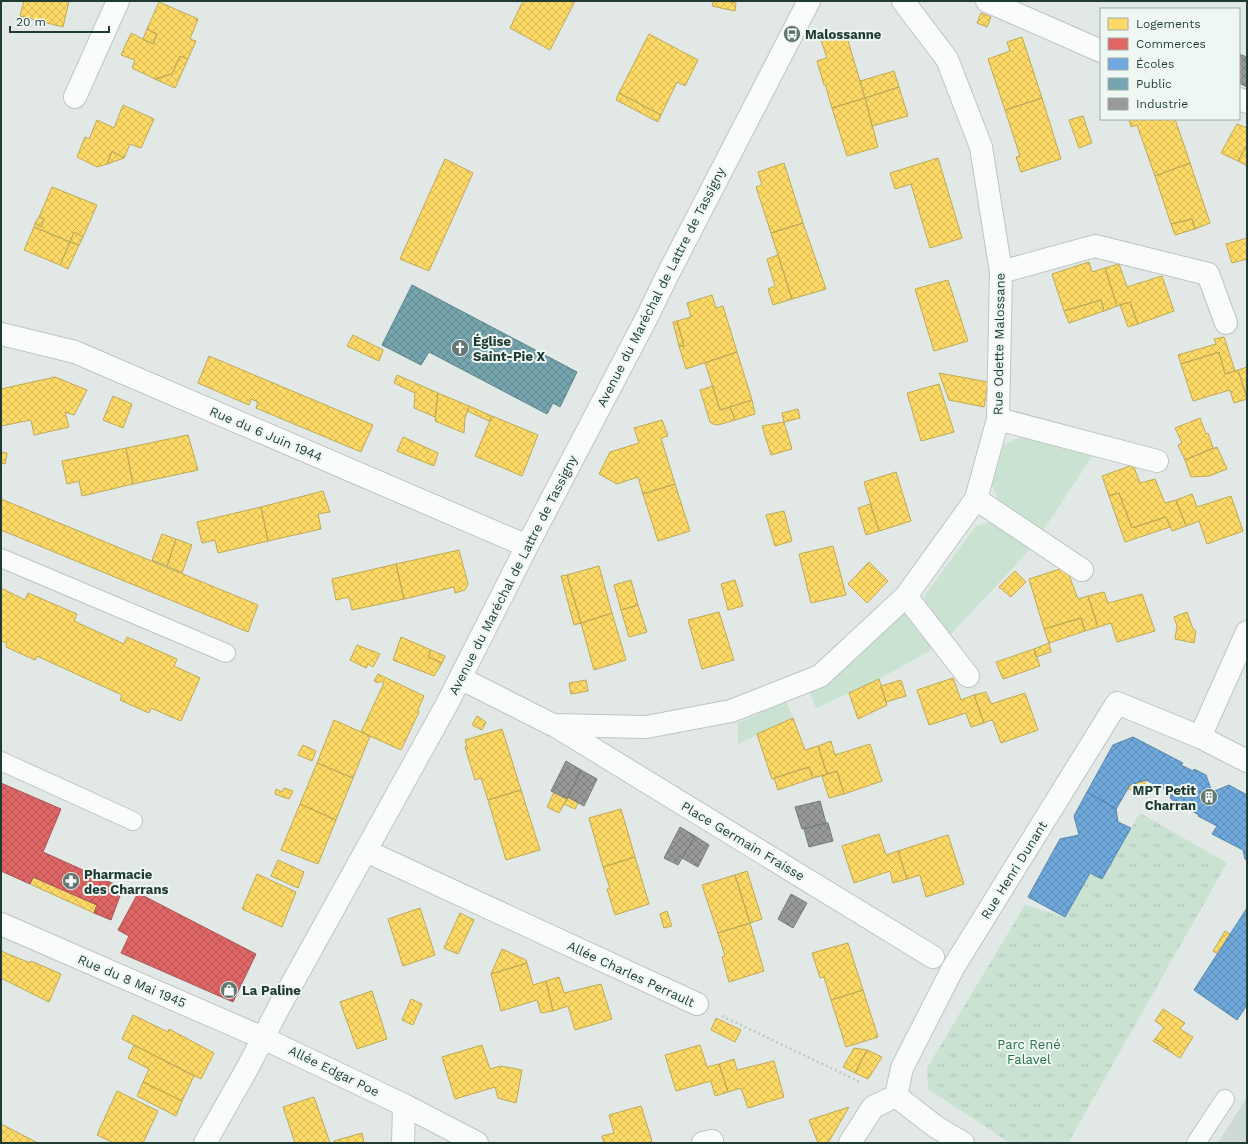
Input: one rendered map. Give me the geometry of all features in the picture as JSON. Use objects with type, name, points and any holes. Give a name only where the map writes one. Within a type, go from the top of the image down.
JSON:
[{"type":"street","points":[[75,97],[118,1]]},
{"type":"street","name":"Avenue du Maréchal de Lattre de Tassigny","points":[[205,1143],[460,678],[809,1]]},
{"type":"street","name":"Rue Odette Malossane","points":[[460,678],[553,725],[646,727],[731,711],[820,676],[906,596],[976,499],[998,419],[1001,272],[981,147],[947,59],[903,1]]},
{"type":"street","points":[[987,1],[1100,51]]},
{"type":"street","points":[[1001,272],[1095,246],[1208,274],[1226,323]]},
{"type":"street","name":"Rue du 6 Juin 1944","points":[[1,334],[75,352],[527,546]]},
{"type":"street","points":[[998,419],[1157,461]]},
{"type":"street","points":[[976,499],[1082,570]]},
{"type":"street","points":[[906,596],[968,676]]},
{"type":"street","points":[[1200,737],[1247,632]]},
{"type":"street","name":"Rue Henri Dunant","points":[[896,1096],[902,1068],[953,968],[1117,703],[1200,737],[1247,761]]},
{"type":"street","name":"Place Germain Fraisse","points":[[553,725],[932,957]]},
{"type":"street","name":"Allée Charles Perrault","points":[[366,851],[696,1004]]},
{"type":"street","name":"Rue du 8 Mai 1945","points":[[1,924],[263,1038]]},
{"type":"street","name":"Allée Edgar Poe","points":[[263,1038],[404,1105],[477,1143]]},
{"type":"street","points":[[850,1143],[873,1107],[896,1096],[936,1127],[963,1143]]},
{"type":"street","points":[[403,1143],[404,1105]]},
{"type":"lane","points":[[1,558],[226,653]]},
{"type":"lane","points":[[1,761],[133,821]]},
{"type":"lane","points":[[1196,1143],[1225,1099]]},
{"type":"path","name":"Allée Charles Perrault","points":[[696,1004],[865,1084],[896,1096]]},
{"type":"shaded area","points":[[1247,1097],[1247,1143],[1218,1143]]},
{"type":"green space","points":[[1025,435],[1095,452],[1042,532],[999,501],[992,486],[1004,445]]},
{"type":"green space","points":[[993,521],[1034,545],[949,636],[922,601],[923,598],[976,526]]},
{"type":"green space","points":[[908,611],[938,646],[879,679],[816,708],[808,687],[848,661]]},
{"type":"green space","points":[[786,701],[793,718],[738,744],[738,723]]},
{"type":"green space","name":"Parc René Falavel","points":[[1140,813],[1227,863],[1068,1143],[1010,1143],[928,1089],[927,1068],[1025,905],[1065,917],[1090,873],[1102,879]]},
{"type":"building: Logements","points":[[24,1],[69,1],[63,27],[20,16]]},
{"type":"building: Logements","points":[[523,1],[575,1],[550,50],[510,28]]},
{"type":"building: Logements","points":[[713,1],[736,3],[735,11],[712,6]]},
{"type":"building: Logements","points":[[159,2],[198,19],[190,39],[196,41],[188,59],[180,56],[172,74],[155,79],[132,68],[135,60],[121,55],[131,33],[153,44],[157,34],[147,29]]},
{"type":"building: Logements","points":[[981,13],[991,17],[987,27],[977,23]]},
{"type":"building: Logements","points":[[147,29],[157,34],[153,44],[143,39]]},
{"type":"building: Logements","points":[[649,34],[698,60],[685,86],[677,82],[661,115],[619,93]]},
{"type":"building: Logements","points":[[846,34],[865,98],[832,108],[817,61],[827,58],[821,40]]},
{"type":"building: Logements","points":[[1022,37],[1042,98],[1005,110],[988,59],[1010,51],[1007,42]]},
{"type":"building: Logements","points":[[180,56],[188,59],[175,88],[155,79],[172,74]]},
{"type":"building: Logements","points":[[894,71],[899,87],[865,98],[860,81]]},
{"type":"building: Logements","points":[[899,87],[908,116],[872,126],[865,98]]},
{"type":"building: Logements","points":[[619,93],[661,115],[658,122],[616,100]]},
{"type":"building: Logements","points":[[865,98],[878,147],[847,156],[832,108]]},
{"type":"building: Logements","points":[[1042,98],[1061,159],[1021,172],[1016,157],[1020,156],[1005,110]]},
{"type":"building: Logements","points":[[123,105],[154,119],[141,148],[130,144],[124,158],[112,151],[107,164],[97,167],[77,157],[85,137],[89,139],[97,120],[114,128]]},
{"type":"building: Logements","points":[[1083,116],[1092,143],[1079,148],[1069,120]]},
{"type":"building: Logements","points":[[1129,120],[1175,120],[1190,163],[1155,176],[1137,125],[1131,127]]},
{"type":"building: Logements","points":[[1237,124],[1247,128],[1247,145],[1238,161],[1221,153]]},
{"type":"building: Logements","points":[[1247,145],[1247,166],[1238,161]]},
{"type":"building: Logements","points":[[112,151],[124,158],[107,164]]},
{"type":"building: Logements","points":[[938,158],[962,238],[930,248],[911,184],[895,189],[890,173]]},
{"type":"building: Logements","points":[[445,159],[473,173],[429,271],[400,259]]},
{"type":"building: Logements","points":[[784,163],[803,223],[771,233],[756,187],[762,185],[758,172]]},
{"type":"building: Logements","points":[[1190,163],[1210,223],[1195,229],[1192,219],[1171,224],[1155,176]]},
{"type":"building: Logements","points":[[52,187],[97,205],[83,237],[74,232],[70,242],[34,227],[35,223],[41,227],[44,219],[39,217]]},
{"type":"building: Logements","points":[[39,217],[44,219],[41,227],[35,223]]},
{"type":"building: Logements","points":[[1192,219],[1195,229],[1175,235],[1171,224]]},
{"type":"building: Logements","points":[[803,223],[826,289],[792,299],[771,233]]},
{"type":"building: Logements","points":[[34,227],[70,242],[60,265],[24,250]]},
{"type":"building: Logements","points":[[74,232],[83,237],[79,245],[70,242]]},
{"type":"building: Logements","points":[[1247,238],[1247,259],[1232,263],[1226,244]]},
{"type":"building: Logements","points":[[70,242],[79,245],[68,269],[60,265]]},
{"type":"building: Logements","points":[[778,255],[792,299],[773,305],[768,289],[775,286],[767,259]]},
{"type":"building: Logements","points":[[1089,262],[1092,272],[1105,268],[1117,306],[1104,311],[1101,300],[1064,311],[1052,274]]},
{"type":"building: Logements","points":[[1119,264],[1127,287],[1162,276],[1174,311],[1138,324],[1130,302],[1117,306],[1105,268]]},
{"type":"building: Logements","points":[[948,280],[968,341],[934,351],[915,289]]},
{"type":"building: Logements","points":[[712,295],[716,308],[723,306],[737,352],[686,369],[679,346],[684,346],[677,321],[691,317],[687,303]]},
{"type":"building: Logements","points":[[1101,300],[1104,311],[1069,323],[1064,311]]},
{"type":"building: Logements","points":[[1130,302],[1138,324],[1128,327],[1120,305]]},
{"type":"building: Logements","points":[[677,321],[684,346],[679,346],[673,322]]},
{"type":"building: Logements","points":[[353,335],[383,350],[379,361],[347,346]]},
{"type":"building: Logements","points":[[1224,337],[1235,371],[1225,374],[1219,352],[1181,364],[1178,355],[1216,344],[1214,339]]},
{"type":"building: Logements","points":[[737,352],[752,400],[720,410],[705,363]]},
{"type":"building: Logements","points":[[1219,352],[1225,374],[1238,370],[1247,399],[1234,403],[1230,390],[1193,401],[1181,364]]},
{"type":"building: Logements","points":[[209,356],[373,425],[361,452],[256,408],[258,402],[251,399],[249,405],[198,383]]},
{"type":"building: Logements","points":[[1247,367],[1247,397],[1238,370]]},
{"type":"building: Logements","points":[[939,373],[988,382],[984,407],[949,400]]},
{"type":"building: Logements","points":[[397,375],[438,393],[435,417],[414,408],[415,393],[394,383]]},
{"type":"building: Logements","points":[[55,377],[87,390],[74,415],[65,412],[69,427],[34,435],[31,420],[1,426],[1,389]]},
{"type":"building: Logements","points":[[939,384],[954,432],[921,441],[907,393]]},
{"type":"building: Logements","points":[[713,386],[720,410],[730,407],[735,420],[718,425],[710,422],[700,390]]},
{"type":"building: Logements","points":[[438,393],[469,406],[465,418],[464,433],[435,421]]},
{"type":"building: Logements","points":[[113,396],[132,404],[123,428],[103,420]]},
{"type":"building: Logements","points":[[752,400],[755,414],[735,420],[730,407]]},
{"type":"building: Logements","points":[[469,406],[492,416],[489,421],[467,411]]},
{"type":"building: Logements","points":[[798,409],[800,418],[784,422],[782,413]]},
{"type":"building: Logements","points":[[492,416],[538,435],[522,476],[475,456]]},
{"type":"building: Logements","points":[[1200,418],[1206,434],[1208,433],[1213,448],[1185,460],[1178,445],[1182,443],[1175,428]]},
{"type":"building: Logements","points":[[662,420],[668,436],[661,438],[675,484],[643,494],[638,477],[617,484],[599,474],[610,452],[639,443],[634,428]]},
{"type":"building: Logements","points":[[784,422],[792,449],[771,455],[762,426]]},
{"type":"building: Logements","points":[[188,435],[198,470],[133,484],[126,448]]},
{"type":"building: Logements","points":[[403,437],[438,453],[434,466],[397,451]]},
{"type":"building: Logements","points":[[1217,447],[1227,469],[1209,476],[1191,477],[1185,460]]},
{"type":"building: Logements","points":[[126,448],[133,484],[82,496],[79,481],[67,484],[62,461]]},
{"type":"building: Logements","points":[[1,452],[7,453],[5,464],[1,463]]},
{"type":"building: Logements","points":[[1133,465],[1140,483],[1155,479],[1165,503],[1176,500],[1186,526],[1172,531],[1166,517],[1132,528],[1119,493],[1109,496],[1102,476]]},
{"type":"building: Logements","points":[[896,472],[911,521],[879,531],[864,482]]},
{"type":"building: Logements","points":[[675,484],[690,531],[658,541],[643,494]]},
{"type":"building: Logements","points":[[323,491],[330,512],[318,514],[321,529],[268,541],[261,507]]},
{"type":"building: Logements","points":[[1119,493],[1132,528],[1166,517],[1170,527],[1125,542],[1109,496]]},
{"type":"building: Logements","points":[[1192,494],[1197,507],[1231,496],[1243,531],[1207,544],[1199,521],[1186,526],[1176,500]]},
{"type":"building: Logements","points":[[1,499],[258,605],[248,632],[1,530]]},
{"type":"building: Logements","points":[[870,504],[879,531],[866,535],[858,508]]},
{"type":"building: Logements","points":[[261,507],[268,541],[218,553],[215,540],[202,543],[197,522]]},
{"type":"building: Logements","points":[[784,511],[792,541],[775,546],[766,515]]},
{"type":"building: Logements","points":[[162,534],[176,539],[167,566],[152,560]]},
{"type":"building: Logements","points":[[176,539],[192,545],[182,573],[167,566]]},
{"type":"building: Logements","points":[[833,546],[846,595],[811,603],[799,554]]},
{"type":"building: Logements","points":[[459,550],[468,584],[465,590],[455,593],[454,587],[404,599],[396,564]]},
{"type":"building: Logements","points":[[869,562],[888,581],[867,603],[848,584]]},
{"type":"building: Logements","points":[[396,564],[404,599],[352,610],[349,597],[336,600],[332,579]]},
{"type":"building: Logements","points":[[599,566],[612,613],[581,623],[567,575]]},
{"type":"building: Logements","points":[[1066,567],[1078,599],[1088,596],[1098,627],[1085,631],[1081,618],[1044,629],[1029,579]]},
{"type":"building: Logements","points":[[1015,571],[1026,582],[1011,597],[999,587]]},
{"type":"building: Logements","points":[[567,575],[581,623],[574,625],[561,576]]},
{"type":"building: Logements","points":[[631,580],[638,605],[621,610],[614,585]]},
{"type":"building: Logements","points":[[735,580],[743,606],[728,610],[721,584]]},
{"type":"building: Logements","points":[[1,588],[25,600],[28,593],[77,614],[74,621],[124,644],[127,637],[177,659],[174,666],[200,678],[181,721],[151,708],[149,713],[120,700],[122,695],[37,656],[35,660],[6,647],[7,643],[1,641]]},
{"type":"building: Logements","points":[[1104,592],[1108,603],[1142,594],[1155,631],[1117,642],[1111,623],[1098,627],[1088,596]]},
{"type":"building: Logements","points":[[638,605],[647,632],[629,637],[621,610]]},
{"type":"building: Logements","points":[[719,612],[734,660],[702,669],[688,620]]},
{"type":"building: Logements","points":[[1187,612],[1193,629],[1196,631],[1194,643],[1175,639],[1177,626],[1174,617]]},
{"type":"building: Logements","points":[[612,613],[626,660],[594,670],[581,623]]},
{"type":"building: Logements","points":[[1081,618],[1085,631],[1049,643],[1044,629]]},
{"type":"building: Logements","points":[[401,637],[431,650],[428,657],[442,663],[434,676],[393,660]]},
{"type":"building: Logements","points":[[1049,643],[1051,652],[1036,657],[1034,649]]},
{"type":"building: Logements","points":[[357,645],[380,654],[373,667],[368,664],[366,668],[350,660]]},
{"type":"building: Logements","points":[[1034,649],[1040,666],[1003,679],[996,662]]},
{"type":"building: Logements","points":[[431,650],[445,656],[442,663],[428,657]]},
{"type":"building: Logements","points":[[378,674],[424,696],[418,710],[419,712],[401,750],[361,732],[384,683],[374,681]]},
{"type":"building: Logements","points":[[953,678],[961,700],[974,695],[984,723],[971,727],[966,713],[929,725],[917,690]]},
{"type":"building: Logements","points":[[879,679],[887,705],[858,719],[849,693]]},
{"type":"building: Logements","points":[[586,680],[588,691],[571,694],[569,683]]},
{"type":"building: Logements","points":[[901,680],[906,696],[886,702],[881,686]]},
{"type":"building: Logements","points":[[986,692],[991,704],[1025,693],[1038,730],[1001,743],[993,721],[991,720],[984,723],[974,695]]},
{"type":"building: Logements","points":[[477,716],[486,722],[482,730],[472,725]]},
{"type":"building: Logements","points":[[793,718],[805,750],[818,746],[827,774],[813,778],[809,767],[772,779],[757,734]]},
{"type":"building: Logements","points":[[334,720],[370,736],[353,778],[317,763]]},
{"type":"building: Logements","points":[[502,729],[521,790],[488,800],[481,778],[475,780],[465,747],[467,747],[465,740]]},
{"type":"building: Logements","points":[[831,741],[835,755],[870,744],[882,781],[844,794],[837,771],[827,774],[818,746]]},
{"type":"building: Logements","points":[[303,745],[316,751],[312,761],[298,755]]},
{"type":"building: Logements","points":[[317,763],[353,778],[336,820],[300,804]]},
{"type":"building: Logements","points":[[809,767],[813,778],[778,790],[774,778]]},
{"type":"building: Logements","points":[[837,771],[844,794],[829,798],[822,776]]},
{"type":"building: Logements","points":[[1146,780],[1144,785],[1146,793],[1136,795],[1134,790],[1128,789],[1130,785]]},
{"type":"building: Logements","points":[[284,788],[293,791],[289,799],[275,794],[276,789],[282,792]]},
{"type":"building: Logements","points":[[521,790],[540,850],[506,860],[488,800]]},
{"type":"building: Logements","points":[[554,792],[567,799],[559,813],[547,807]]},
{"type":"building: Logements","points":[[568,797],[578,803],[575,809],[564,804]]},
{"type":"building: Logements","points":[[300,804],[336,820],[318,864],[281,850]]},
{"type":"building: Logements","points":[[621,809],[635,857],[603,867],[589,818]]},
{"type":"building: Logements","points":[[879,834],[886,855],[898,851],[907,879],[893,883],[890,871],[854,883],[842,846]]},
{"type":"building: Logements","points":[[948,835],[964,884],[926,897],[920,875],[907,879],[898,851]]},
{"type":"building: Logements","points":[[635,857],[649,904],[615,915],[607,889],[610,889],[603,867]]},
{"type":"building: Logements","points":[[278,860],[304,872],[298,888],[271,876]]},
{"type":"building: Logements","points":[[747,871],[762,919],[750,923],[735,875]]},
{"type":"building: Logements","points":[[257,874],[296,892],[282,927],[242,909]]},
{"type":"building: Logements","points":[[735,875],[750,923],[718,933],[702,885]]},
{"type":"building: Logements","points":[[33,877],[97,905],[94,913],[30,884]]},
{"type":"building: Logements","points":[[420,908],[435,955],[403,966],[388,919]]},
{"type":"building: Logements","points":[[667,911],[672,926],[664,928],[660,914]]},
{"type":"building: Logements","points":[[460,913],[474,920],[458,954],[444,948]]},
{"type":"building: Logements","points":[[750,923],[764,971],[729,982],[722,957],[725,956],[718,933]]},
{"type":"building: Logements","points":[[1225,931],[1230,934],[1218,954],[1213,951]]},
{"type":"building: Logements","points":[[848,943],[863,990],[831,1000],[824,977],[820,978],[812,953]]},
{"type":"building: Logements","points":[[502,949],[526,960],[527,963],[491,974]]},
{"type":"building: Logements","points":[[1,951],[30,963],[31,961],[61,974],[49,1002],[1,978]]},
{"type":"building: Logements","points":[[527,963],[533,985],[546,981],[553,1011],[541,1013],[537,1000],[501,1011],[491,974]]},
{"type":"building: Logements","points":[[559,977],[564,993],[601,984],[612,1019],[575,1030],[568,1006],[553,1011],[546,981]]},
{"type":"building: Logements","points":[[863,990],[878,1037],[846,1047],[831,1000]]},
{"type":"building: Logements","points":[[372,991],[387,1039],[357,1049],[340,1002]]},
{"type":"building: Logements","points":[[411,999],[422,1004],[413,1025],[402,1020]]},
{"type":"building: Logements","points":[[1163,1009],[1185,1023],[1180,1029],[1193,1037],[1180,1058],[1166,1049],[1168,1047],[1155,1039],[1164,1027],[1155,1021]]},
{"type":"building: Logements","points":[[133,1015],[168,1032],[169,1029],[214,1053],[201,1079],[122,1039]]},
{"type":"building: Logements","points":[[716,1018],[741,1030],[735,1042],[711,1030]]},
{"type":"building: Logements","points":[[1155,1039],[1168,1047],[1166,1049],[1153,1041]]},
{"type":"building: Logements","points":[[134,1045],[194,1076],[182,1101],[143,1082],[149,1069],[128,1058]]},
{"type":"building: Logements","points":[[482,1045],[490,1069],[501,1066],[522,1070],[516,1103],[498,1098],[495,1087],[455,1099],[442,1057]]},
{"type":"building: Logements","points":[[700,1045],[707,1067],[719,1064],[728,1092],[715,1096],[711,1081],[676,1091],[665,1055]]},
{"type":"building: Logements","points":[[854,1048],[867,1050],[855,1073],[843,1067]]},
{"type":"building: Logements","points":[[867,1050],[882,1057],[868,1079],[855,1073]]},
{"type":"building: Logements","points":[[734,1059],[737,1070],[774,1061],[784,1097],[748,1108],[741,1088],[728,1092],[719,1064]]},
{"type":"building: Logements","points":[[143,1082],[182,1101],[176,1116],[137,1096]]},
{"type":"building: Logements","points":[[117,1091],[158,1111],[143,1143],[114,1143],[97,1135]]},
{"type":"building: Logements","points":[[314,1097],[330,1143],[295,1143],[283,1107]]},
{"type":"building: Logements","points":[[641,1106],[652,1141],[646,1143],[604,1143],[602,1136],[614,1133],[609,1115]]},
{"type":"building: Logements","points":[[849,1107],[828,1143],[818,1143],[809,1120]]},
{"type":"building: Logements","points":[[1,1124],[38,1143],[1,1143]]},
{"type":"building: Logements","points":[[362,1133],[364,1143],[333,1143],[334,1141]]},
{"type":"building: Commerces","points":[[1,783],[61,809],[43,852],[123,888],[111,920],[94,913],[97,905],[33,877],[30,884],[1,871]]},
{"type":"building: Commerces","points":[[138,893],[256,954],[233,1002],[121,953],[129,936],[118,930]]},
{"type":"building: Écoles","name":"MPT Petit Charran","points":[[1133,737],[1183,763],[1181,765],[1206,775],[1212,792],[1229,785],[1247,795],[1247,860],[1245,859],[1243,850],[1212,834],[1217,826],[1171,799],[1168,791],[1146,780],[1130,785],[1116,809],[1087,792],[1113,745]]},
{"type":"building: Écoles","name":"MPT Petit Charran","points":[[1087,792],[1116,809],[1118,822],[1131,828],[1102,879],[1090,873],[1065,917],[1028,897],[1060,839],[1079,835],[1074,816]]},
{"type":"building: Écoles","points":[[1247,908],[1247,1005],[1237,1020],[1194,990]]},
{"type":"building: Public","name":"Église Saint-Pie X","points":[[412,285],[577,372],[560,407],[553,403],[547,414],[429,352],[421,365],[382,345]]},
{"type":"building: Industrie","points":[[1240,54],[1247,57],[1247,87],[1240,84]]},
{"type":"building: Industrie","points":[[566,761],[581,770],[567,799],[551,791]]},
{"type":"building: Industrie","points":[[581,770],[597,779],[584,806],[568,797]]},
{"type":"building: Industrie","points":[[820,801],[826,823],[802,829],[795,807]]},
{"type":"building: Industrie","points":[[828,823],[833,841],[809,847],[804,829]]},
{"type":"building: Industrie","points":[[680,827],[695,836],[678,865],[664,858]]},
{"type":"building: Industrie","points":[[695,836],[709,845],[698,867],[682,858]]},
{"type":"building: Industrie","points":[[791,894],[807,903],[793,928],[778,919]]},
{"type":"place","name":"Malossanne","points":[[792,34]]},
{"type":"place","name":"Église Saint-Pie X","points":[[460,348]]},
{"type":"place","name":"MPT Petit Charran","points":[[1209,797]]},
{"type":"place","name":"Pharmacie des Charrans","points":[[71,881]]},
{"type":"place","name":"La Paline","points":[[229,990]]}]
